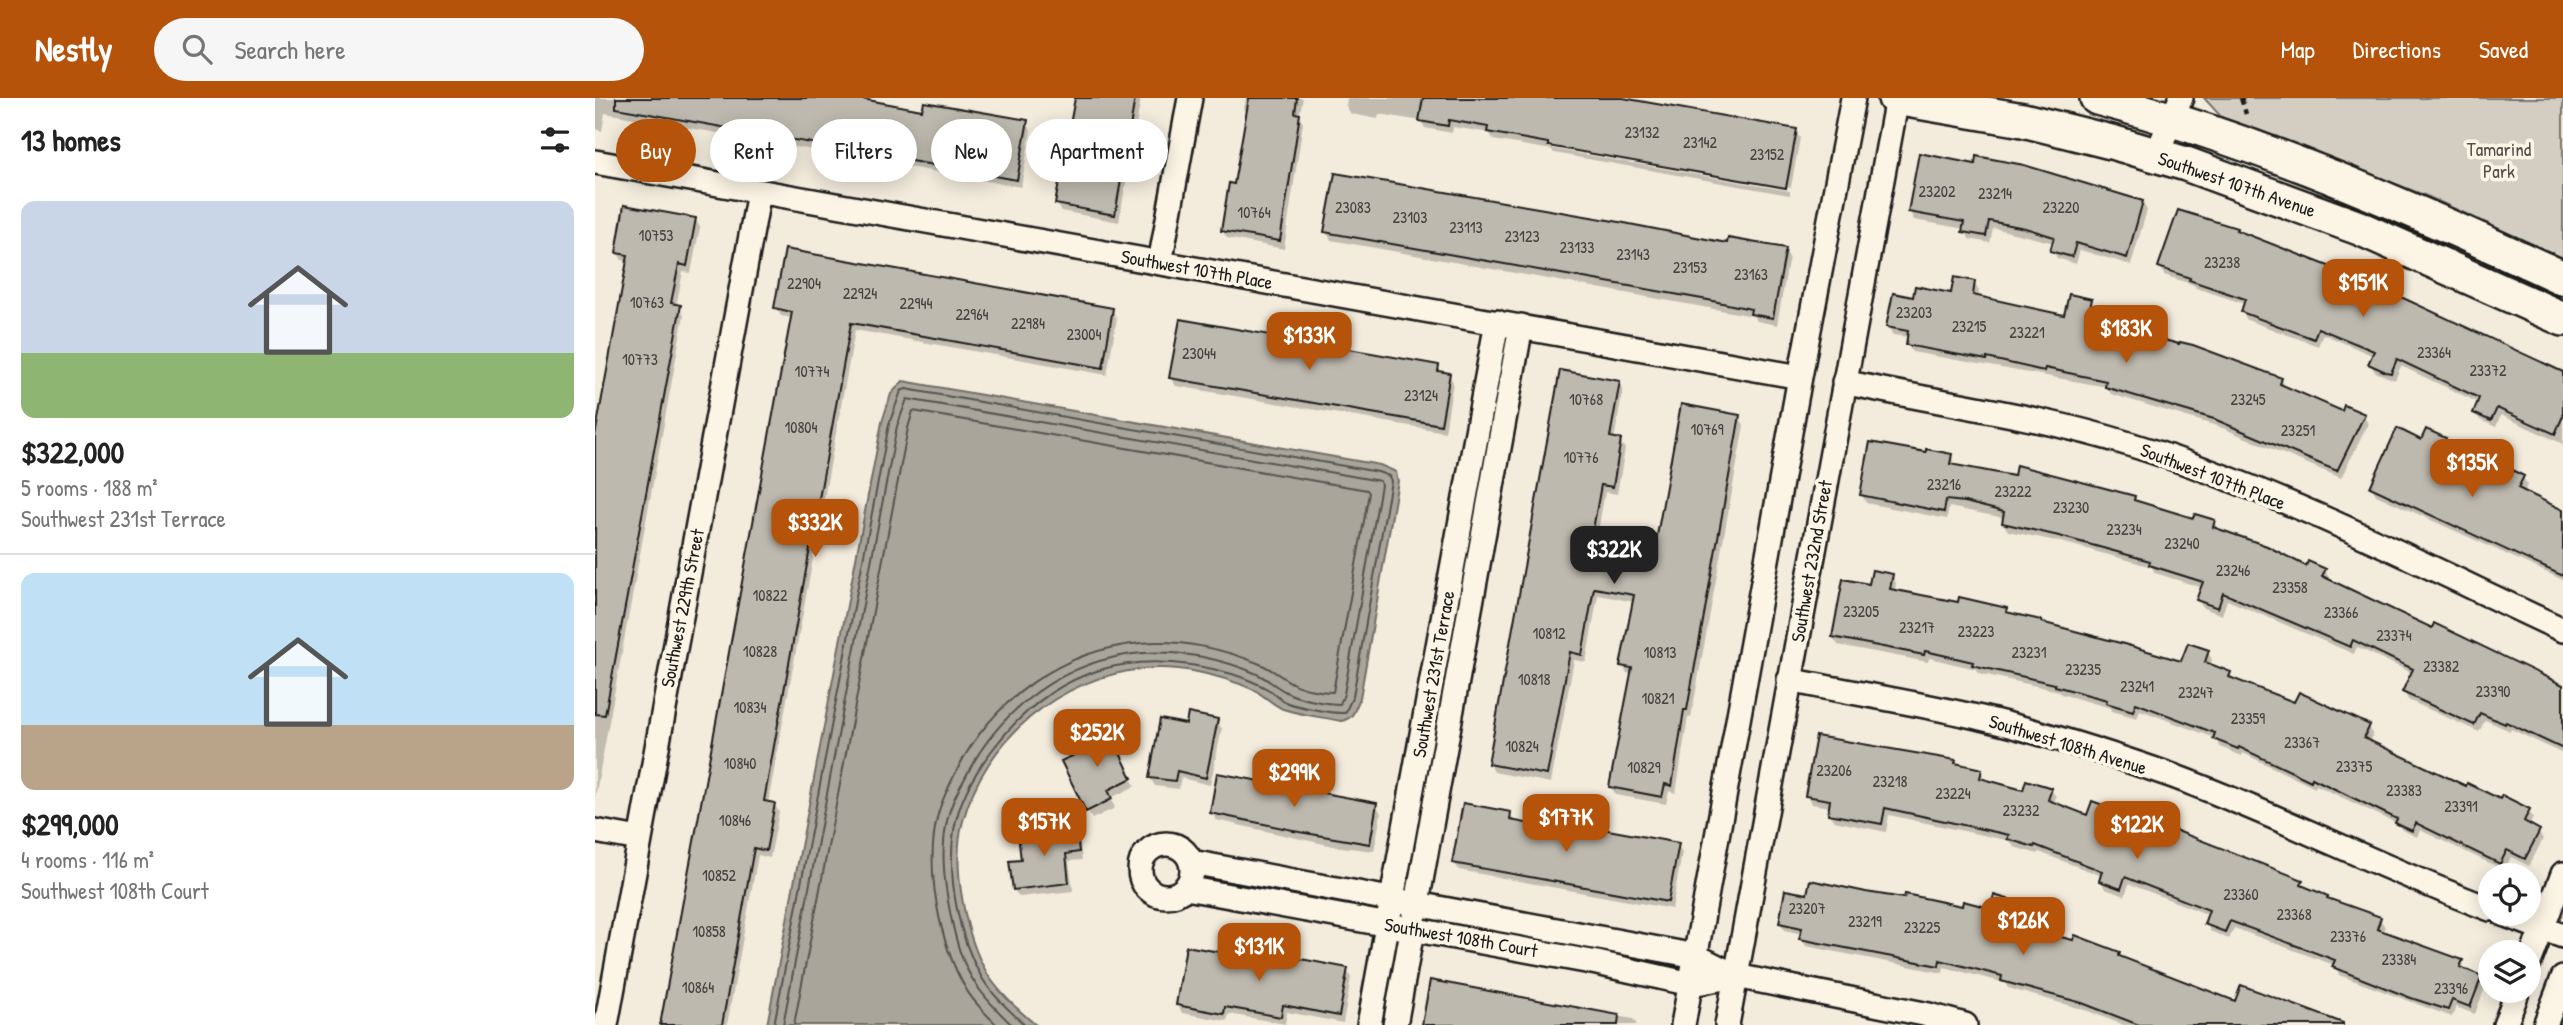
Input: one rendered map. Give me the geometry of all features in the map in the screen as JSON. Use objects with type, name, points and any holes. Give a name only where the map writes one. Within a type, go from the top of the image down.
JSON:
[{"type":"street","points":[[1160,263],[1190,98]]},
{"type":"street","points":[[1683,1025],[1853,98]]},
{"type":"street","name":"Southwest 107th Avenue","points":[[1897,98],[2023,120],[2156,155],[2359,228],[2563,319]]},
{"type":"street","name":"Southwest 232nd Street","points":[[1727,1025],[1897,98]]},
{"type":"street","name":"Southwest 107th Avenue","points":[[2097,98],[2176,109],[2281,156],[2367,190],[2563,278]]},
{"type":"street","points":[[2156,155],[2176,109]]},
{"type":"street","name":"Southwest 107th Place","points":[[595,162],[1800,377]]},
{"type":"street","name":"Southwest 229th Street","points":[[606,1025],[759,192]]},
{"type":"street","name":"Southwest 231st Terrace","points":[[1369,1025],[1497,322]]},
{"type":"street","name":"Southwest 231st Terrace","points":[[1395,1025],[1521,326]]},
{"type":"street","name":"Southwest 107th Place","points":[[1844,382],[2091,432],[2176,460],[2307,512],[2563,630]]},
{"type":"street","name":"Southwest 108th Avenue","points":[[1789,680],[1943,709],[2083,746],[2233,800],[2348,852],[2478,904]]},
{"type":"street","points":[[595,831],[639,839]]},
{"type":"street","points":[[1171,844],[1187,854],[1191,862],[1190,880],[1185,888],[1170,897],[1152,893],[1140,879],[1141,860],[1153,847],[1171,844]]},
{"type":"street","name":"Southwest 108th Court","points":[[1191,862],[1696,956],[1736,976],[1898,1017],[1965,1025]]},
{"type":"street","points":[[2541,947],[2552,932],[2563,874]]},
{"type":"street","name":"Southwest 108th Court","points":[[1185,888],[1413,928],[1691,984],[1736,976]]},
{"type":"street","points":[[2545,1025],[2563,978]]},
{"type":"street","points":[[2505,1025],[2513,1003]]},
{"type":"path","points":[[2241,98],[2249,121]]},
{"type":"green space","name":"Tamarind Park","points":[[2204,98],[2563,98],[2563,258],[2429,197],[2258,130],[2225,121]]},
{"type":"water","points":[[903,381],[1380,465],[1396,472],[1398,481],[1360,698],[1351,716],[1341,721],[1283,709],[1252,689],[1213,675],[1156,668],[1112,674],[1055,699],[1030,717],[1008,739],[989,764],[974,791],[960,838],[962,900],[980,959],[998,989],[1036,1025],[767,1025],[882,422],[891,394]]},
{"type":"building","points":[[616,98],[857,98],[922,110],[924,102],[1026,120],[1026,131],[1017,180],[1012,179],[1012,119],[931,119],[931,165],[917,162],[917,119],[811,119],[811,143],[797,140],[797,119],[710,119],[710,125],[696,122],[696,119],[677,119],[616,108]]},
{"type":"building","points":[[1075,98],[1135,98],[1131,119],[1071,119]]},
{"type":"building","points":[[1249,98],[1297,98],[1295,113],[1300,114],[1280,241],[1221,231],[1229,183],[1234,184]]},
{"type":"building","points":[[1423,98],[1623,98],[1797,129],[1786,188],[1548,146],[1548,143],[1487,132],[1488,127],[1449,120],[1448,126],[1419,121]]},
{"type":"building","points":[[1919,153],[1975,164],[1976,156],[2024,165],[2143,201],[2127,258],[2076,243],[2072,257],[2050,251],[2054,237],[2025,228],[1989,221],[1986,236],[1962,232],[1964,222],[1908,212]]},
{"type":"building","points":[[1335,173],[1727,243],[1728,238],[1786,248],[1773,318],[1750,314],[1751,309],[1708,300],[1324,232]]},
{"type":"building","points":[[1059,182],[1121,182],[1115,215],[1055,204]]},
{"type":"building","points":[[624,205],[696,218],[687,266],[679,264],[671,303],[681,305],[605,715],[595,714],[595,436],[628,255],[616,253]]},
{"type":"building","points":[[2178,210],[2237,228],[2236,230],[2362,279],[2563,372],[2563,416],[2555,434],[2497,408],[2491,421],[2473,413],[2479,398],[2397,359],[2391,373],[2386,372],[2368,364],[2374,351],[2318,328],[2314,339],[2241,312],[2245,299],[2158,267]]},
{"type":"building","points":[[785,249],[1113,308],[1103,368],[851,323],[764,801],[775,803],[766,851],[754,848],[722,1025],[660,1025],[792,312],[774,308]]},
{"type":"building","points":[[1954,277],[1975,281],[1973,295],[2064,315],[2069,294],[2092,299],[2089,313],[2115,318],[2113,326],[2179,344],[2193,345],[2282,378],[2280,384],[2342,411],[2344,405],[2365,414],[2337,471],[2214,419],[2105,387],[2106,381],[1906,345],[1908,331],[1886,327],[1893,293],[1913,297],[1915,286],[1951,293]]},
{"type":"building","points":[[1180,319],[1439,365],[1438,371],[1450,373],[1441,425],[1169,378]]},
{"type":"building","points":[[1560,370],[1620,381],[1610,437],[1621,439],[1613,487],[1601,485],[1589,552],[1642,562],[1644,550],[1654,552],[1681,404],[1740,415],[1672,786],[1665,784],[1662,797],[1609,787],[1632,668],[1620,666],[1634,595],[1594,588],[1582,655],[1570,652],[1547,775],[1488,764]]},
{"type":"building","points":[[2397,428],[2421,440],[2426,429],[2446,438],[2439,453],[2497,480],[2504,466],[2524,476],[2518,488],[2563,510],[2563,576],[2370,487]]},
{"type":"building","points":[[1870,442],[1952,454],[1950,464],[2014,476],[2016,465],[2135,496],[2134,500],[2193,518],[2195,514],[2215,520],[2213,527],[2267,546],[2306,566],[2308,561],[2326,569],[2322,576],[2432,628],[2434,623],[2563,685],[2563,749],[2480,713],[2474,725],[2402,692],[2413,669],[2353,640],[2350,647],[2223,593],[2218,608],[2196,600],[2203,582],[2149,565],[2150,561],[2002,523],[2004,512],[1965,502],[1946,500],[1944,512],[1860,495]]},
{"type":"building","points":[[1872,570],[1893,574],[1890,589],[1958,602],[1959,597],[2007,608],[2006,612],[2181,661],[2188,643],[2209,650],[2205,662],[2231,672],[2229,677],[2294,702],[2299,692],[2370,725],[2364,738],[2466,786],[2467,783],[2500,799],[2502,795],[2530,809],[2524,821],[2540,830],[2525,859],[2507,850],[2498,863],[2416,823],[2412,831],[2395,823],[2397,819],[2312,778],[2311,781],[2239,747],[2238,749],[2213,739],[2215,733],[2136,703],[2133,711],[2055,684],[1972,665],[1973,662],[1925,651],[1924,655],[1832,637],[1843,579],[1869,584]]},
{"type":"building","points":[[1188,713],[1218,719],[1206,778],[1177,771],[1175,781],[1149,778],[1160,719],[1186,724]]},
{"type":"building","points":[[1107,726],[1132,778],[1108,790],[1112,799],[1086,812],[1061,761],[1085,750],[1079,739]]},
{"type":"building","points":[[1816,736],[1956,760],[1955,763],[1982,769],[1980,778],[2023,790],[2026,780],[2052,788],[2048,800],[2087,815],[2092,801],[2125,813],[2126,811],[2303,880],[2301,885],[2328,896],[2327,898],[2381,917],[2377,929],[2463,960],[2460,967],[2478,974],[2478,986],[2470,1007],[2452,1000],[2448,1010],[2332,967],[2335,960],[2230,921],[2225,932],[2204,924],[2209,910],[2125,877],[2121,889],[2099,881],[2102,871],[2035,845],[2034,847],[2007,839],[2009,835],[1885,808],[1882,824],[1828,814],[1830,800],[1805,796]]},
{"type":"building","points":[[1217,773],[1377,803],[1370,844],[1210,813]]},
{"type":"building","points":[[1463,803],[1511,812],[1510,820],[1574,832],[1575,824],[1679,843],[1668,902],[1452,863]]},
{"type":"building","points":[[1076,827],[1079,852],[1066,854],[1069,883],[1013,890],[1009,861],[1021,860],[1018,834]]},
{"type":"building","points":[[1810,880],[1866,892],[1904,898],[1905,894],[1962,906],[1963,901],[1990,908],[1994,895],[2014,901],[2008,924],[2073,940],[2075,935],[2120,952],[2119,956],[2235,1001],[2241,985],[2343,1025],[2139,1025],[2082,1003],[2001,981],[2002,976],[1940,960],[1939,966],[1799,939],[1802,928],[1779,923],[1785,890],[1807,894]]},
{"type":"building","points":[[1186,946],[1242,956],[1244,948],[1348,968],[1339,1016],[1283,1005],[1281,1017],[1225,1007],[1224,1014],[1176,1005]]},
{"type":"building","points":[[1430,980],[1619,1015],[1618,1025],[1422,1025]]}]
